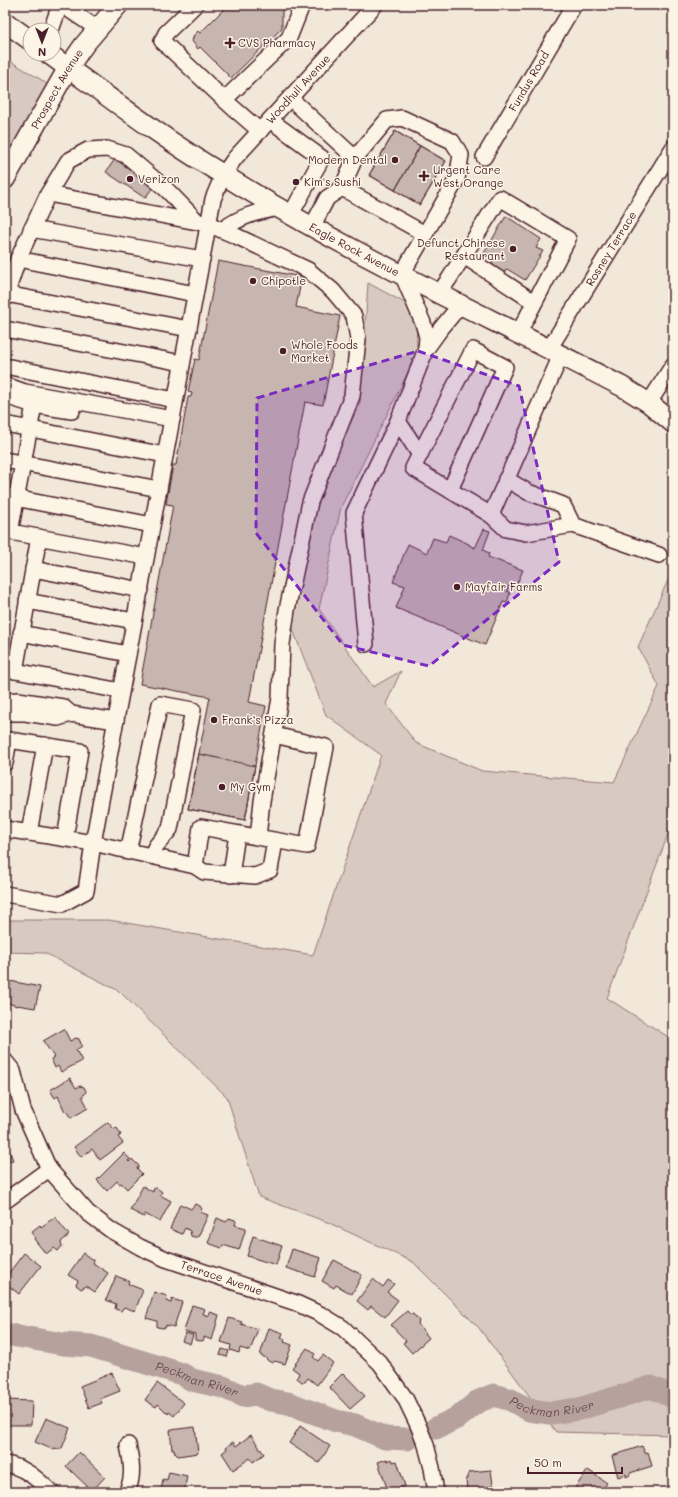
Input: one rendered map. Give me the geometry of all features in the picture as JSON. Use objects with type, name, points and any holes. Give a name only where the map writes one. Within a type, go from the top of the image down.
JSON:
[{"type":"main road","name":"Prospect Avenue","points":[[5,179],[68,68],[118,5]]},
{"type":"main road","points":[[5,22],[22,34]]},
{"type":"main road","name":"Eagle Rock Avenue","points":[[60,62],[183,150],[223,175],[312,227],[623,387],[650,404],[673,423]]},
{"type":"street","points":[[54,22],[61,5],[98,29]]},
{"type":"street","points":[[195,5],[166,33],[162,41],[224,100],[322,158],[305,187],[285,211],[250,214],[235,221],[222,230]]},
{"type":"street","points":[[224,100],[289,38],[302,5]]},
{"type":"street","name":"Woodhull Avenue","points":[[5,894],[62,904],[86,892],[93,843],[202,259],[203,223],[223,175],[235,158],[375,5]]},
{"type":"street","name":"Fundus Road","points":[[484,157],[574,5]]},
{"type":"street","points":[[290,98],[356,158]]},
{"type":"street","points":[[312,227],[327,198],[342,188],[356,158],[387,120],[402,118],[452,141],[462,155],[457,179],[402,274],[423,323],[427,337],[426,349]]},
{"type":"street","name":"Rosney Terrace","points":[[491,515],[555,352],[673,148]]},
{"type":"street","points":[[189,329],[6,297],[18,259],[48,194],[68,161],[88,150],[107,149],[126,155],[203,223]]},
{"type":"street","points":[[305,187],[327,198]]},
{"type":"street","points":[[342,188],[425,234]]},
{"type":"street","points":[[48,194],[203,223],[222,230],[313,274],[333,290],[354,316],[358,339],[352,396],[310,502],[287,610],[282,644],[280,698],[262,801],[258,837]]},
{"type":"street","points":[[439,293],[500,198],[568,239],[518,334]]},
{"type":"street","points":[[31,229],[202,259]]},
{"type":"street","points":[[464,256],[534,302]]},
{"type":"street","points":[[18,259],[195,294]]},
{"type":"street","points":[[366,644],[354,513],[398,421],[426,349],[461,304]]},
{"type":"street","points":[[5,328],[182,363]]},
{"type":"street","points":[[450,490],[505,367],[473,350],[413,468],[491,515],[506,529],[526,532],[573,525],[658,555]]},
{"type":"street","points":[[650,404],[673,365]]},
{"type":"street","points":[[5,366],[175,400]]},
{"type":"street","points":[[5,385],[25,392],[171,424]]},
{"type":"street","points":[[5,396],[34,404],[171,424]]},
{"type":"street","points":[[34,404],[23,463],[11,497],[8,532],[146,557]]},
{"type":"street","points":[[398,421],[420,456]]},
{"type":"street","points":[[5,424],[165,456]]},
{"type":"street","points":[[5,460],[159,489]]},
{"type":"street","points":[[506,480],[528,492],[562,505],[573,525]]},
{"type":"street","points":[[11,497],[152,525]]},
{"type":"street","points":[[39,537],[21,633],[10,670],[121,691]]},
{"type":"street","points":[[33,570],[141,590]]},
{"type":"street","points":[[27,601],[134,621]]},
{"type":"street","points":[[21,633],[128,654]]},
{"type":"street","points":[[5,701],[18,700],[63,707],[71,714]]},
{"type":"street","points":[[128,852],[160,704],[193,710],[170,829],[156,846],[151,856]]},
{"type":"street","points":[[5,713],[25,713],[58,718],[71,714],[116,721]]},
{"type":"street","points":[[195,866],[201,826],[307,846],[326,747],[274,735]]},
{"type":"street","points":[[5,762],[9,740],[80,751],[65,838]]},
{"type":"street","points":[[29,833],[45,745]]},
{"type":"street","points":[[5,829],[93,843],[195,866],[204,872],[255,876],[270,870],[275,841]]},
{"type":"street","points":[[231,874],[237,834]]},
{"type":"street","name":"Terrace Avenue","points":[[5,1062],[13,1071],[23,1110],[49,1169],[88,1213],[112,1231],[140,1248],[166,1259],[296,1303],[320,1314],[343,1328],[380,1362],[405,1398],[426,1445],[436,1492]]},
{"type":"street","points":[[5,1200],[49,1169]]},
{"type":"street","points":[[126,1492],[130,1486],[131,1474],[131,1462],[128,1445]]},
{"type":"street","points":[[5,1464],[17,1466],[36,1478],[51,1492]]},
{"type":"highlighted area","points":[[418,351],[519,386],[559,562],[429,666],[343,645],[256,533],[257,398]]},
{"type":"shaded area","points":[[5,58],[55,90],[5,169]]},
{"type":"shaded area","points":[[368,283],[416,309],[417,354],[341,507],[319,609],[373,687],[401,671],[386,704],[416,743],[482,771],[614,782],[659,686],[638,647],[673,569],[673,821],[607,998],[673,1040],[673,1435],[556,1432],[479,1328],[413,1262],[327,1222],[259,1197],[227,1097],[119,991],[45,953],[5,952],[5,920],[109,920],[313,955],[381,755],[326,715],[288,617],[309,508],[360,403]]},
{"type":"building","name":"CVS Pharmacy","points":[[228,5],[282,5],[282,28],[231,78],[200,47],[198,49],[192,41],[194,35],[198,31],[200,33]]},
{"type":"building","points":[[395,131],[446,161],[420,205],[369,175]]},
{"type":"building","name":"Modern Dental","points":[[395,131],[420,146],[395,190],[369,175]]},
{"type":"building","points":[[420,146],[446,161],[420,205],[395,190]]},
{"type":"building","name":"Verizon","points":[[115,159],[154,186],[145,198],[106,172]]},
{"type":"building","name":"Defunct Chinese Restaurant","points":[[506,216],[541,239],[536,248],[543,251],[525,280],[507,269],[503,273],[491,267],[493,261],[483,255]]},
{"type":"building","points":[[218,261],[302,277],[296,307],[340,316],[323,405],[305,402],[249,702],[266,706],[245,820],[188,809],[210,697],[140,684],[173,505],[166,504],[173,465],[176,465],[188,397],[191,397],[192,393],[188,392],[195,359],[199,360]]},
{"type":"building","name":"Mayfair Farms","points":[[484,529],[490,531],[483,550],[489,553],[488,557],[523,570],[515,588],[509,586],[507,591],[510,593],[507,603],[503,602],[485,645],[396,608],[405,586],[393,582],[408,544],[427,553],[433,538],[446,542],[449,535],[475,548]]},
{"type":"building","name":"My Gym","points":[[199,754],[255,766],[245,820],[188,809]]},
{"type":"building","points":[[5,980],[40,987],[35,1008],[17,1006],[5,1002]]},
{"type":"building","points":[[64,1029],[70,1041],[76,1038],[79,1039],[82,1046],[76,1050],[82,1061],[61,1072],[58,1066],[55,1068],[51,1059],[54,1057],[43,1041]]},
{"type":"building","points":[[70,1078],[76,1088],[80,1086],[84,1087],[86,1091],[82,1096],[88,1108],[71,1118],[66,1111],[65,1112],[58,1096],[55,1098],[50,1090]]},
{"type":"building","points":[[108,1122],[114,1129],[117,1128],[121,1135],[118,1137],[123,1143],[100,1160],[92,1149],[81,1157],[74,1147]]},
{"type":"building","points":[[5,1140],[13,1160],[5,1163]]},
{"type":"building","points":[[124,1153],[130,1159],[128,1161],[129,1162],[132,1159],[139,1166],[137,1168],[142,1174],[127,1189],[117,1181],[107,1191],[97,1180]]},
{"type":"building","points":[[143,1186],[153,1192],[154,1188],[157,1188],[162,1192],[160,1195],[171,1201],[160,1222],[145,1214],[144,1217],[130,1210]]},
{"type":"building","points":[[180,1204],[191,1209],[195,1204],[200,1206],[202,1209],[200,1212],[208,1215],[198,1237],[191,1236],[190,1231],[185,1228],[182,1234],[170,1229]]},
{"type":"building","points":[[55,1217],[69,1235],[61,1242],[62,1246],[58,1251],[54,1248],[46,1254],[34,1239],[35,1238],[31,1232]]},
{"type":"building","points":[[217,1218],[226,1222],[229,1218],[235,1220],[235,1225],[246,1228],[239,1250],[223,1245],[222,1248],[208,1243]]},
{"type":"building","points":[[253,1236],[282,1246],[276,1265],[247,1256]]},
{"type":"building","points":[[292,1249],[321,1258],[315,1277],[286,1268]]},
{"type":"building","points":[[24,1253],[41,1266],[19,1294],[5,1283],[5,1278]]},
{"type":"building","points":[[83,1253],[94,1261],[93,1263],[108,1273],[95,1292],[86,1286],[81,1289],[76,1285],[78,1281],[68,1275]]},
{"type":"building","points":[[334,1260],[362,1275],[352,1294],[336,1285],[334,1288],[322,1281]]},
{"type":"building","points":[[116,1276],[129,1281],[128,1284],[143,1290],[135,1311],[124,1307],[121,1311],[115,1309],[116,1304],[106,1300]]},
{"type":"building","points":[[373,1279],[383,1287],[388,1280],[394,1284],[387,1292],[398,1300],[385,1317],[371,1306],[368,1310],[357,1301]]},
{"type":"building","points":[[154,1292],[167,1296],[166,1301],[171,1303],[172,1299],[182,1302],[174,1327],[166,1325],[166,1327],[163,1328],[157,1327],[157,1321],[146,1318]]},
{"type":"building","points":[[192,1305],[205,1309],[203,1314],[209,1316],[210,1312],[219,1315],[212,1340],[204,1337],[204,1340],[201,1341],[195,1340],[195,1334],[184,1331]]},
{"type":"building","points":[[407,1311],[411,1315],[413,1314],[419,1321],[418,1324],[429,1338],[412,1353],[403,1343],[406,1341],[391,1325]]},
{"type":"building","points":[[229,1318],[242,1322],[241,1324],[258,1329],[250,1351],[240,1348],[239,1353],[230,1350],[231,1345],[221,1342]]},
{"type":"building","points":[[269,1328],[283,1333],[281,1338],[285,1339],[284,1342],[292,1345],[285,1364],[275,1361],[272,1363],[260,1355]]},
{"type":"building","points":[[185,1333],[193,1335],[190,1344],[182,1341]]},
{"type":"building","points":[[307,1348],[315,1354],[313,1357],[318,1361],[323,1355],[333,1363],[317,1385],[308,1378],[305,1382],[302,1382],[297,1378],[299,1373],[292,1368]]},
{"type":"building","points":[[222,1349],[229,1351],[227,1357],[220,1355]]},
{"type":"building","points":[[112,1373],[120,1391],[100,1399],[102,1403],[89,1408],[80,1386]]},
{"type":"building","points":[[343,1373],[365,1396],[350,1409],[329,1387]]},
{"type":"building","points":[[157,1383],[184,1403],[174,1416],[169,1412],[168,1414],[158,1404],[156,1407],[145,1400]]},
{"type":"building","points":[[5,1400],[32,1401],[31,1425],[5,1425]]},
{"type":"building","points":[[46,1418],[70,1428],[62,1448],[54,1448],[54,1450],[35,1442]]},
{"type":"building","points":[[300,1426],[330,1446],[319,1463],[289,1443]]},
{"type":"building","points":[[195,1427],[198,1453],[178,1456],[174,1449],[172,1449],[170,1430]]},
{"type":"building","points":[[251,1435],[264,1454],[253,1462],[250,1458],[233,1470],[222,1453],[227,1449],[226,1447],[233,1442],[236,1446]]},
{"type":"building","points":[[642,1446],[645,1453],[648,1452],[652,1466],[630,1473],[630,1475],[626,1477],[626,1474],[618,1477],[612,1456]]},
{"type":"building","points":[[79,1452],[105,1477],[92,1491],[66,1466]]},
{"type":"building","points":[[387,1459],[388,1461],[392,1459],[393,1462],[397,1461],[405,1486],[388,1491],[378,1462]]},
{"type":"building","points":[[491,1470],[494,1492],[467,1492],[466,1479],[468,1479],[470,1472]]},
{"type":"building","points":[[588,1470],[607,1483],[601,1492],[572,1492]]},
{"type":"building","points":[[169,1472],[187,1476],[184,1492],[161,1492],[163,1479],[167,1480]]},
{"type":"building","points":[[332,1490],[353,1492],[332,1492]]},
{"type":"waterway","name":"Peckman River","points":[[5,1334],[63,1344],[91,1346],[182,1374],[192,1380],[223,1387],[243,1396],[256,1394],[270,1400],[288,1403],[336,1421],[355,1425],[385,1438],[407,1439]]},
{"type":"waterway","name":"Peckman River","points":[[436,1428],[459,1417],[477,1402],[494,1395],[511,1400],[529,1410],[550,1413],[579,1409],[651,1387],[673,1397]]},
{"type":"place","name":"CVS Pharmacy","points":[[230,43]]},
{"type":"place","name":"Modern Dental","points":[[395,160]]},
{"type":"place","name":"Urgent Care West Orange","points":[[424,176]]},
{"type":"place","name":"Verizon","points":[[130,179]]},
{"type":"place","name":"Kim's Sushi","points":[[296,182]]},
{"type":"place","name":"Defunct Chinese Restaurant","points":[[513,249]]},
{"type":"place","name":"Chipotle","points":[[253,281]]},
{"type":"place","name":"Whole Foods Market","points":[[283,351]]},
{"type":"place","name":"Mayfair Farms","points":[[457,587]]},
{"type":"place","name":"Frank’s Pizza","points":[[214,720]]},
{"type":"place","name":"My Gym","points":[[222,787]]}]
